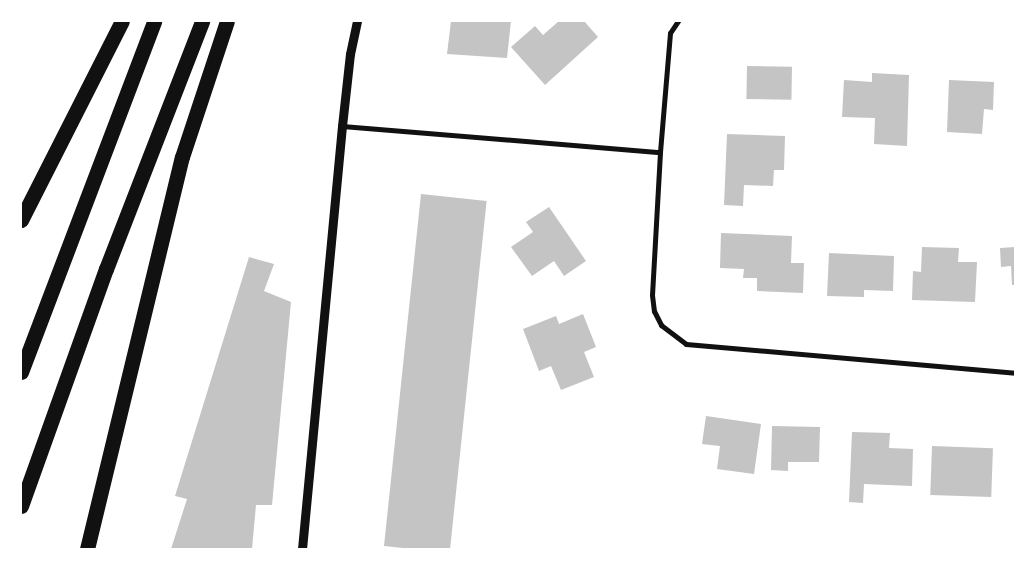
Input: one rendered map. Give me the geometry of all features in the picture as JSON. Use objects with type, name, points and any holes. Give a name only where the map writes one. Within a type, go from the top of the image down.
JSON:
[{"type":"highway","points":[[21,220],[122,21]]},
{"type":"highway","points":[[21,372],[154,21]]},
{"type":"highway","points":[[21,506],[106,268],[202,21]]},
{"type":"highway","points":[[87,549],[182,157],[227,21]]},
{"type":"street","points":[[302,549],[342,126],[350,54],[358,21]]},
{"type":"street","points":[[678,21],[670,33],[660,152],[652,294],[654,311],[661,325],[674,337],[686,344],[1015,372]]},
{"type":"street","points":[[342,126],[660,152]]},
{"type":"building","points":[[451,21],[511,21],[507,58],[447,54]]},
{"type":"building","points":[[559,21],[584,21],[598,37],[545,85],[511,47],[535,26],[543,35]]},
{"type":"building","points":[[747,66],[792,67],[791,100],[746,99]]},
{"type":"building","points":[[872,73],[909,75],[907,146],[874,144],[875,118],[842,117],[844,80],[872,82]]},
{"type":"building","points":[[949,80],[994,82],[993,110],[984,109],[982,134],[947,132]]},
{"type":"building","points":[[727,134],[785,136],[784,170],[774,170],[773,186],[744,185],[743,206],[724,205]]},
{"type":"building","points":[[421,194],[487,201],[450,549],[412,549],[384,546]]},
{"type":"building","points":[[549,207],[586,261],[564,276],[554,261],[532,276],[511,247],[533,232],[526,222]]},
{"type":"building","points":[[721,233],[792,236],[791,263],[804,263],[803,293],[757,291],[757,278],[743,278],[744,269],[720,268]]},
{"type":"building","points":[[922,247],[959,248],[958,262],[977,262],[975,302],[912,300],[913,271],[921,272]]},
{"type":"building","points":[[1015,247],[1015,285],[1012,285],[1011,266],[1001,267],[1000,248]]},
{"type":"building","points":[[829,253],[894,256],[893,291],[864,290],[864,297],[827,296]]},
{"type":"building","points":[[249,257],[274,264],[264,291],[291,302],[272,505],[256,505],[252,549],[171,549],[187,499],[175,496]]},
{"type":"building","points":[[583,314],[596,347],[584,352],[594,377],[561,390],[551,366],[539,371],[523,329],[556,316],[559,324]]},
{"type":"building","points":[[706,416],[761,424],[754,474],[717,469],[720,446],[702,444]]},
{"type":"building","points":[[772,426],[820,427],[819,462],[788,462],[788,471],[771,470]]},
{"type":"building","points":[[852,432],[890,433],[889,448],[913,449],[912,486],[864,484],[863,503],[849,502]]},
{"type":"building","points":[[932,446],[993,448],[991,497],[930,495]]}]
